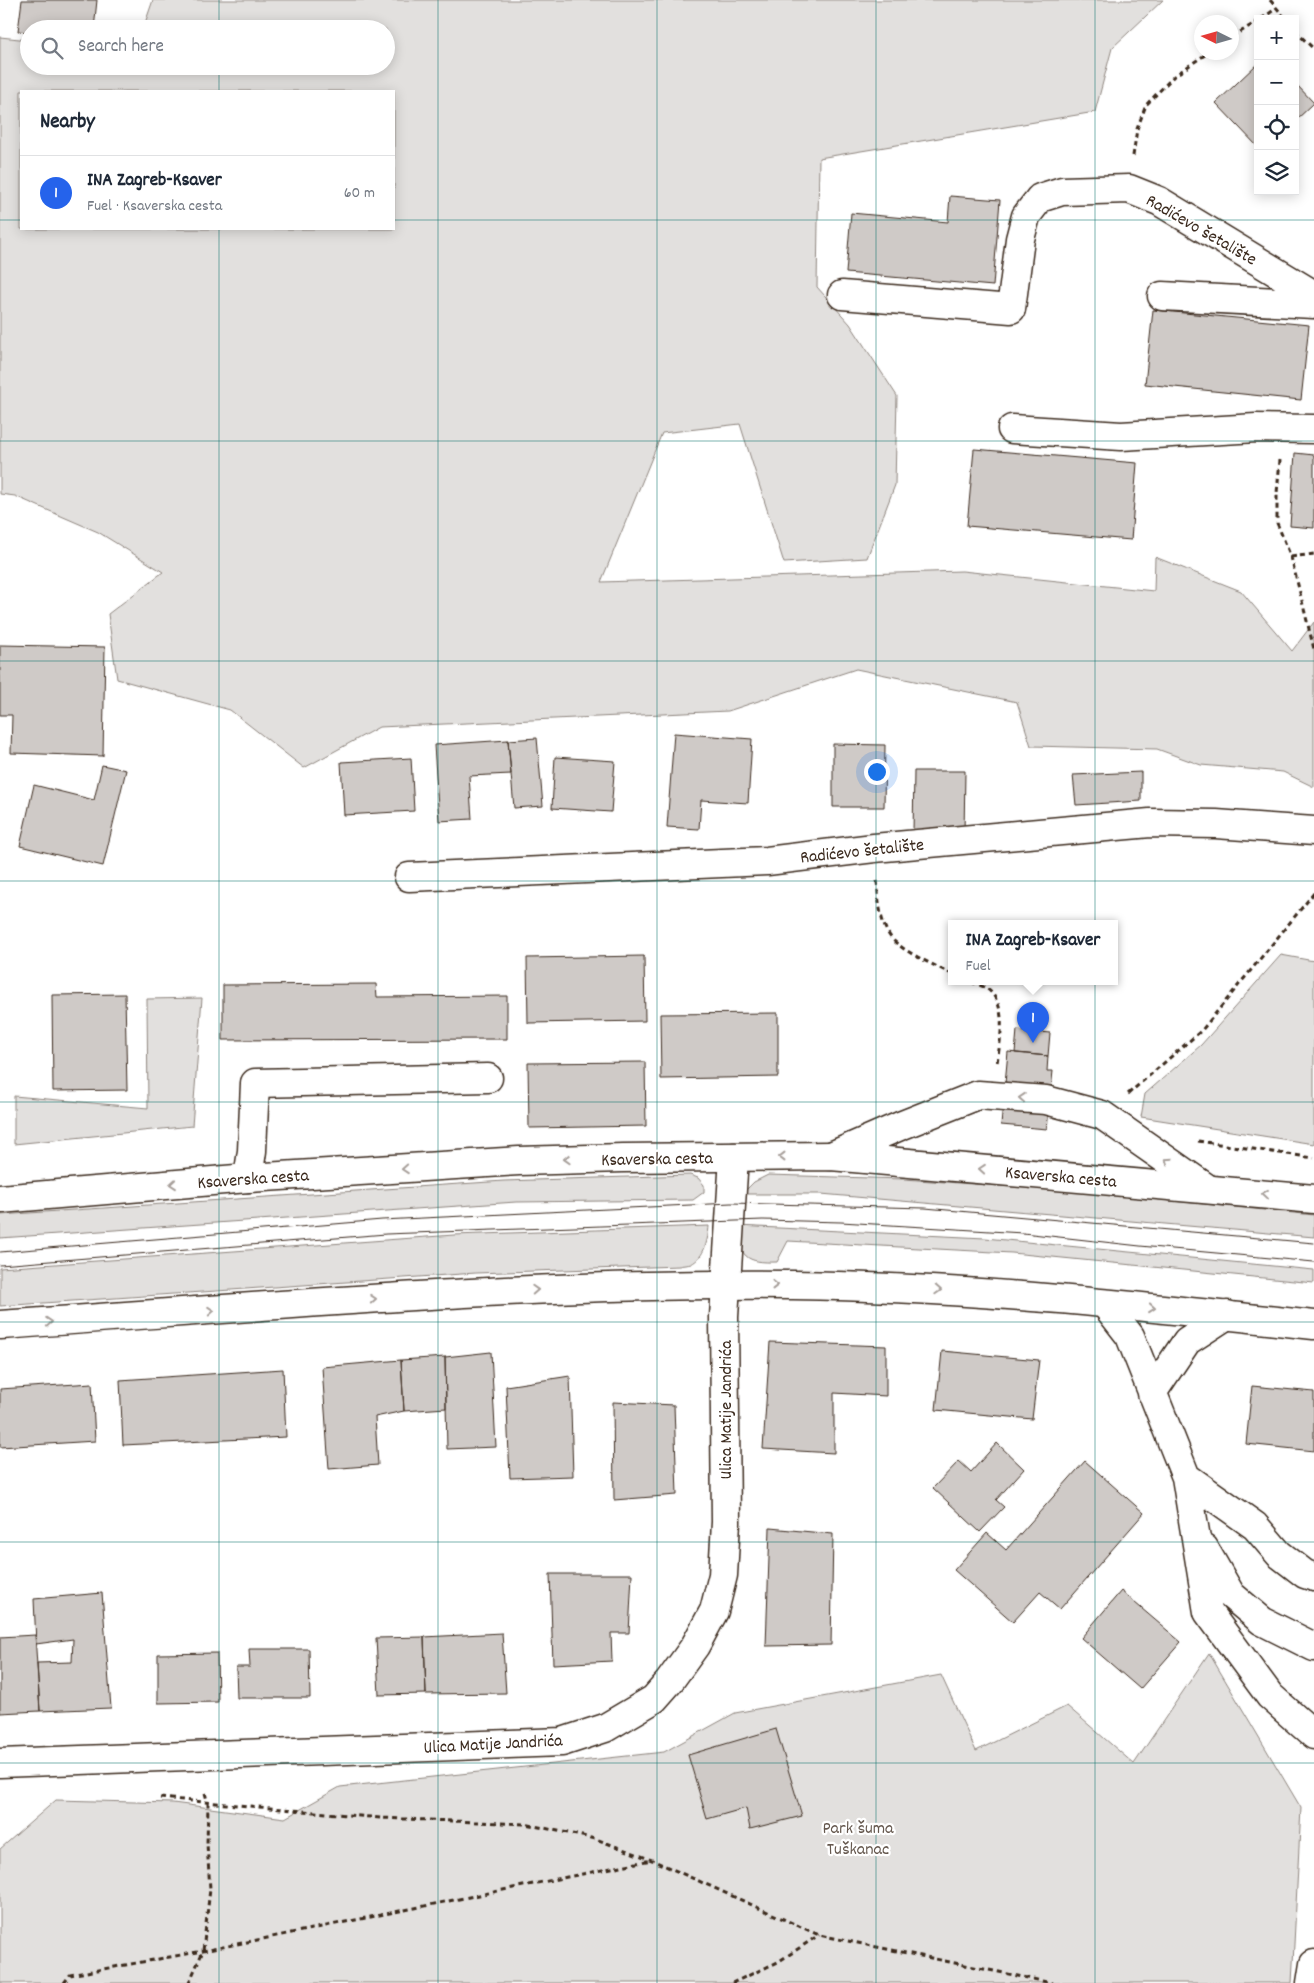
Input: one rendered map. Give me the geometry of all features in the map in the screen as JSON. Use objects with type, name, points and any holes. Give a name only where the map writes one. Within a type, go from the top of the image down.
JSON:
[{"type":"street","name":"Radićevo šetalište","points":[[842,295],[1010,309],[1026,216],[1040,198],[1062,191],[1129,189],[1159,201],[1314,295]]},
{"type":"street","points":[[1162,296],[1314,304]]},
{"type":"street","points":[[1012,429],[1122,436],[1256,428],[1314,429]]},
{"type":"street","name":"Radićevo šetalište","points":[[409,877],[767,860],[874,848],[1150,823],[1216,824],[1314,831]]},
{"type":"street","points":[[248,1178],[252,1151],[255,1083],[488,1078]]},
{"type":"street","points":[[831,1156],[978,1095],[1046,1100],[1102,1115],[1208,1188]]},
{"type":"street","name":"Ksaverska cesta","points":[[0,1199],[248,1178],[519,1161],[831,1156],[1208,1188],[1314,1199]]},
{"type":"street","name":"Ulica Matije Jandrića","points":[[0,1763],[562,1742],[605,1728],[654,1699],[695,1646],[714,1611],[723,1575],[726,1522],[724,1317],[734,1157]]},
{"type":"street","points":[[0,1325],[558,1288],[726,1286],[852,1286],[1029,1296],[1314,1325]]},
{"type":"street","points":[[1105,1304],[1130,1336],[1186,1477],[1208,1612],[1270,1696],[1314,1735]]},
{"type":"street","points":[[1152,1393],[1187,1341],[1227,1315]]},
{"type":"street","points":[[1186,1477],[1255,1526],[1279,1554],[1305,1574],[1314,1577]]},
{"type":"street","points":[[1194,1529],[1231,1595],[1262,1621],[1314,1647]]},
{"type":"street","points":[[1310,1983],[1314,1964]]},
{"type":"path","points":[[1270,0],[1283,15]]},
{"type":"path","points":[[1266,15],[1277,8]]},
{"type":"path","points":[[1239,33],[1254,23]]},
{"type":"path","points":[[1299,35],[1314,49]]},
{"type":"path","points":[[1129,189],[1137,129],[1146,105],[1174,76],[1197,60]]},
{"type":"path","points":[[1284,428],[1277,493],[1277,523],[1291,556],[1314,649]]},
{"type":"path","points":[[1291,556],[1314,554]]},
{"type":"path","points":[[874,848],[880,910],[884,926],[893,940],[948,972]]},
{"type":"path","points":[[1123,1098],[1202,1030],[1314,893]]},
{"type":"path","points":[[978,985],[986,988],[999,1004],[1002,1024],[997,1065]]},
{"type":"path","points":[[1191,1140],[1314,1158]]},
{"type":"path","points":[[188,1983],[203,1951],[210,1889],[207,1844],[208,1804],[204,1788]]},
{"type":"path","points":[[160,1798],[208,1804],[381,1818],[525,1824],[596,1839],[652,1860],[818,1935],[1052,1983]]},
{"type":"path","points":[[64,1983],[70,1975],[203,1951],[652,1860]]},
{"type":"path","points":[[732,1983],[778,1962],[818,1935]]},
{"type":"green space","points":[[153,0],[1163,0],[1112,48],[1095,112],[819,158],[817,287],[850,324],[897,396],[895,485],[867,558],[784,563],[740,424],[662,433],[601,582],[962,571],[1154,591],[1155,557],[1241,591],[1292,651],[1314,622],[1314,787],[1283,772],[1201,765],[1157,749],[1031,746],[1017,702],[856,669],[728,711],[379,727],[304,768],[230,710],[117,679],[108,614],[163,572],[98,532],[15,496],[0,494],[0,37],[20,39],[20,75],[395,75],[395,20],[146,20]]},
{"type":"green space","points":[[1281,955],[1314,961],[1314,1144],[1141,1117],[1145,1094],[1201,1045]]},
{"type":"green space","points":[[202,998],[192,1126],[14,1144],[14,1096],[148,1108],[147,999]]},
{"type":"green space","points":[[690,1175],[698,1178],[704,1185],[704,1192],[693,1200],[516,1202],[0,1238],[0,1215],[504,1181]]},
{"type":"green space","points":[[768,1175],[904,1179],[1082,1192],[1314,1215],[1314,1237],[821,1194],[742,1194],[754,1182]]},
{"type":"green space","points":[[709,1226],[707,1242],[700,1257],[691,1264],[679,1266],[476,1273],[0,1306],[0,1268],[454,1235]]},
{"type":"green space","points":[[737,1226],[985,1238],[1314,1270],[1314,1283],[1012,1253],[788,1241],[777,1262],[766,1262],[746,1256],[740,1245]]},
{"type":"green space","name":"Park šuma Tuškanac","points":[[1209,1653],[1301,1808],[1292,1983],[0,1983],[0,1849],[56,1800],[173,1803],[285,1818],[340,1787],[664,1752],[735,1713],[941,1675],[976,1751],[1067,1706],[1134,1764]]},
{"type":"building","points":[[22,0],[97,0],[95,20],[20,20],[20,31],[18,31]]},
{"type":"building","points":[[1254,67],[1254,143],[1216,103]]},
{"type":"building","points":[[1299,87],[1314,103],[1299,117]]},
{"type":"building","points":[[950,196],[1000,200],[993,286],[846,273],[851,213],[948,222]]},
{"type":"building","points":[[1153,310],[1309,325],[1301,400],[1145,384]]},
{"type":"building","points":[[974,449],[1137,463],[1131,540],[967,526]]},
{"type":"building","points":[[1295,453],[1314,455],[1314,528],[1290,526]]},
{"type":"building","points":[[0,645],[105,647],[103,756],[11,753],[12,715],[0,715]]},
{"type":"building","points":[[674,733],[752,739],[748,803],[701,800],[699,829],[667,827]]},
{"type":"building","points":[[537,738],[543,806],[514,808],[508,740]]},
{"type":"building","points":[[508,740],[511,774],[469,776],[472,819],[439,821],[434,745]]},
{"type":"building","points":[[833,744],[885,745],[884,807],[833,807]]},
{"type":"building","points":[[555,757],[615,761],[611,812],[552,808]]},
{"type":"building","points":[[411,758],[414,811],[344,815],[341,762]]},
{"type":"building","points":[[102,765],[126,770],[103,866],[20,846],[34,785],[94,800]]},
{"type":"building","points":[[914,771],[965,771],[964,834],[913,833]]},
{"type":"building","points":[[1141,772],[1141,801],[1076,805],[1073,775]]},
{"type":"building","points":[[644,956],[645,1021],[528,1023],[527,958]]},
{"type":"building","points":[[376,984],[377,997],[507,996],[507,1039],[223,1040],[223,985]]},
{"type":"building","points":[[125,994],[127,1090],[53,1091],[52,995]]},
{"type":"building","points":[[778,1013],[778,1077],[661,1079],[660,1014]]},
{"type":"building","points":[[1017,1030],[1050,1033],[1048,1056],[1015,1053]]},
{"type":"building","points":[[1008,1052],[1048,1056],[1047,1071],[1053,1071],[1047,1129],[1001,1125]]},
{"type":"building","points":[[645,1062],[646,1126],[529,1128],[528,1063]]},
{"type":"building","points":[[770,1342],[886,1346],[886,1396],[834,1393],[834,1453],[763,1449]]},
{"type":"building","points":[[942,1351],[1039,1360],[1032,1419],[936,1410]]},
{"type":"building","points":[[491,1352],[496,1447],[447,1449],[445,1357]]},
{"type":"building","points":[[445,1357],[446,1408],[404,1411],[401,1360]]},
{"type":"building","points":[[401,1360],[404,1411],[375,1417],[378,1465],[329,1469],[322,1367]]},
{"type":"building","points":[[283,1369],[286,1437],[123,1445],[120,1380]]},
{"type":"building","points":[[570,1376],[573,1476],[510,1478],[506,1386]]},
{"type":"building","points":[[92,1383],[95,1441],[0,1447],[0,1389]]},
{"type":"building","points":[[1252,1386],[1314,1392],[1314,1451],[1246,1444]]},
{"type":"building","points":[[613,1402],[674,1405],[677,1495],[614,1500]]},
{"type":"building","points":[[997,1443],[1024,1469],[996,1500],[1004,1507],[980,1532],[933,1488],[959,1461],[971,1472]]},
{"type":"building","points":[[1085,1461],[1144,1513],[1060,1609],[1040,1592],[1013,1622],[954,1570],[987,1533],[1006,1550]]},
{"type":"building","points":[[770,1528],[833,1534],[831,1645],[766,1646]]},
{"type":"building","points":[[550,1574],[632,1574],[629,1633],[611,1633],[612,1661],[553,1664]]},
{"type":"building","points":[[1121,1591],[1181,1642],[1140,1689],[1081,1638]]},
{"type":"building","points":[[102,1593],[111,1708],[40,1711],[37,1663],[72,1662],[73,1639],[36,1644],[34,1599]]},
{"type":"building","points":[[502,1633],[506,1693],[426,1694],[424,1637]]},
{"type":"building","points":[[35,1635],[40,1711],[0,1713],[0,1637]]},
{"type":"building","points":[[424,1637],[426,1694],[379,1695],[376,1638]]},
{"type":"building","points":[[249,1649],[309,1649],[310,1698],[237,1698],[236,1667],[250,1667]]},
{"type":"building","points":[[217,1653],[218,1702],[158,1703],[158,1654]]},
{"type":"building","points":[[776,1729],[802,1816],[750,1829],[746,1808],[707,1819],[688,1755]]},
{"type":"tram line","points":[[0,1252],[382,1220],[731,1203],[925,1208],[1314,1243]]},
{"type":"tram line","points":[[0,1265],[386,1234],[763,1220],[841,1222],[1023,1233],[1314,1262]]},
{"type":"place","name":"INA Zagreb-Ksaver","points":[[1033,1043]]}]
